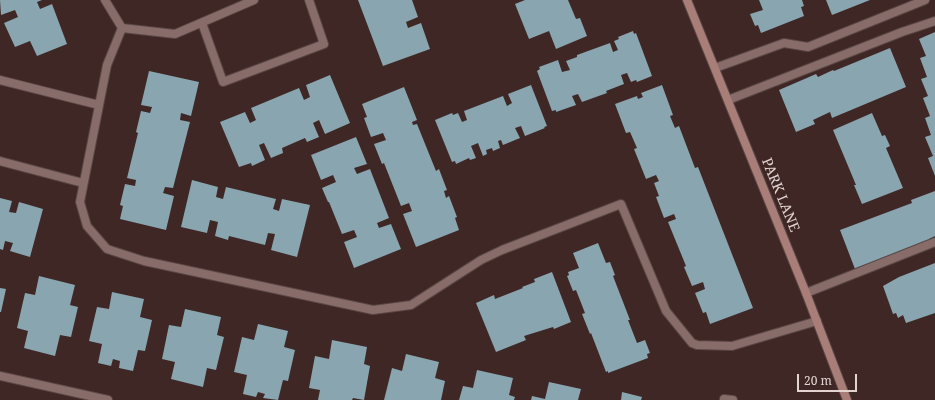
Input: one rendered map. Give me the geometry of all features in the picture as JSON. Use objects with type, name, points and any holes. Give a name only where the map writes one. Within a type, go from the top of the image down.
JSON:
[{"type":"main road","name":"PARK LANE","points":[[687,0],[806,293],[847,400]]},
{"type":"street","points":[[105,0],[122,28]]},
{"type":"street","points":[[122,28],[175,34],[254,0]]},
{"type":"street","points":[[202,23],[223,82],[324,44],[309,0]]},
{"type":"street","points":[[715,68],[784,42],[808,47],[926,0]]},
{"type":"street","points":[[728,100],[902,32],[935,21]]},
{"type":"street","points":[[122,28],[107,65],[80,202],[87,226],[107,249],[144,261],[373,310],[411,305],[481,260],[502,250],[621,204],[666,311],[692,343],[698,345],[732,346],[817,321]]},
{"type":"street","points":[[0,80],[99,105]]},
{"type":"street","points":[[0,161],[84,183]]},
{"type":"street","points":[[806,293],[935,242]]},
{"type":"street","points":[[0,376],[108,400]]},
{"type":"street","points":[[724,399],[733,400]]},
{"type":"building","points":[[0,0],[42,0],[37,2],[40,9],[52,4],[67,44],[37,56],[30,41],[15,47],[4,23],[18,17],[15,10],[1,15]]},
{"type":"building","points":[[358,0],[412,0],[418,17],[406,22],[408,28],[421,23],[430,49],[383,66]]},
{"type":"building","points":[[525,0],[568,0],[576,19],[580,18],[587,36],[556,49],[549,31],[529,39],[515,4]]},
{"type":"building","points":[[759,0],[802,0],[804,6],[801,7],[804,16],[761,33],[758,25],[755,26],[750,14],[763,10]]},
{"type":"building","points":[[826,0],[870,0],[832,15]]},
{"type":"building","points":[[633,31],[634,34],[636,33],[652,76],[637,82],[636,80],[631,82],[627,73],[621,75],[624,84],[606,91],[607,93],[582,102],[578,94],[572,96],[576,105],[556,112],[556,110],[552,111],[537,71],[540,69],[539,67],[558,60],[562,72],[570,70],[566,61],[577,57],[577,55],[610,43],[613,52],[618,50],[614,41],[619,39],[618,37]]},
{"type":"building","points":[[935,32],[935,176],[928,158],[933,156],[925,137],[931,135],[925,118],[930,116],[923,98],[928,96],[921,79],[927,77],[920,58],[926,56],[919,39]]},
{"type":"building","points":[[890,48],[906,87],[832,118],[830,112],[813,120],[815,124],[796,132],[779,90],[816,74],[818,77]]},
{"type":"building","points":[[149,71],[199,82],[191,116],[181,113],[180,120],[190,122],[173,188],[165,187],[163,193],[174,196],[166,230],[120,219],[123,206],[120,205],[125,184],[135,186],[136,180],[127,178],[138,133],[136,132],[141,111],[150,113],[152,107],[141,105]]},
{"type":"building","points":[[330,75],[350,123],[325,134],[319,120],[313,123],[319,137],[307,142],[305,138],[282,148],[283,153],[271,158],[264,143],[259,145],[265,160],[252,166],[251,163],[239,167],[220,122],[245,112],[250,123],[256,120],[251,108],[299,88],[304,100],[310,97],[306,85]]},
{"type":"building","points":[[531,85],[547,126],[544,127],[545,128],[525,136],[521,126],[515,128],[520,138],[503,145],[501,140],[498,141],[500,148],[493,151],[492,148],[486,150],[487,154],[483,156],[478,143],[471,146],[476,158],[470,160],[469,158],[456,164],[455,161],[452,162],[435,120],[452,113],[453,115],[458,113],[462,122],[467,120],[464,111],[503,96],[507,106],[512,103],[508,94]]},
{"type":"building","points":[[662,85],[673,115],[670,116],[675,128],[679,126],[695,168],[698,167],[753,308],[710,324],[706,312],[703,313],[695,293],[705,289],[703,282],[692,286],[684,267],[686,266],[668,222],[676,219],[674,214],[664,218],[656,197],[659,196],[654,183],[659,181],[656,175],[646,179],[634,149],[637,148],[630,132],[626,133],[615,104],[637,96],[638,99],[643,97],[641,93]]},
{"type":"building","points":[[404,87],[417,120],[412,122],[413,125],[417,124],[436,171],[439,169],[447,190],[444,191],[446,198],[449,196],[457,217],[455,218],[459,230],[416,247],[403,214],[412,211],[409,203],[401,206],[384,163],[382,164],[374,144],[386,140],[383,133],[371,137],[364,118],[367,117],[362,104]]},
{"type":"building","points":[[872,113],[882,136],[885,135],[890,146],[886,148],[903,188],[862,204],[854,185],[856,185],[833,130]]},
{"type":"building","points":[[356,137],[367,164],[354,168],[357,174],[370,169],[389,218],[377,223],[379,228],[391,224],[401,249],[354,268],[344,242],[357,237],[354,230],[342,234],[322,188],[336,182],[333,175],[321,180],[311,155]]},
{"type":"building","points":[[192,180],[218,187],[216,197],[223,199],[226,187],[276,199],[273,209],[279,211],[282,199],[310,205],[297,257],[271,250],[275,234],[268,233],[265,245],[229,236],[228,240],[215,236],[218,222],[210,220],[207,233],[181,227]]},
{"type":"building","points":[[935,191],[935,236],[929,239],[930,241],[855,269],[840,230],[912,203],[911,200]]},
{"type":"building","points":[[0,198],[12,201],[9,212],[16,213],[19,202],[43,209],[30,257],[10,251],[13,243],[5,241],[3,250],[0,249]]},
{"type":"building","points":[[598,243],[606,263],[610,262],[615,275],[613,276],[637,343],[645,340],[650,353],[647,354],[648,358],[608,373],[608,371],[606,372],[582,314],[585,313],[576,290],[573,291],[567,276],[569,275],[568,272],[579,268],[573,253]]},
{"type":"building","points":[[935,263],[935,313],[906,323],[903,315],[898,318],[896,313],[893,314],[883,286],[899,277]]},
{"type":"building","points":[[552,272],[571,322],[554,329],[553,327],[524,336],[526,340],[496,352],[476,303],[494,295],[495,299],[523,288],[522,287],[535,282],[534,279]]},
{"type":"building","points":[[39,276],[75,285],[70,305],[78,307],[71,337],[60,335],[55,356],[24,348],[28,331],[17,328],[25,293],[35,295]]},
{"type":"building","points":[[0,288],[6,289],[1,312],[0,312]]},
{"type":"building","points":[[112,292],[144,299],[140,317],[152,320],[145,351],[138,350],[133,371],[119,368],[120,361],[113,359],[111,366],[98,363],[102,344],[89,341],[97,307],[109,309]]},
{"type":"building","points":[[185,309],[221,317],[217,335],[224,337],[216,370],[207,368],[203,387],[171,379],[175,362],[162,359],[169,325],[181,327]]},
{"type":"building","points":[[258,324],[288,331],[284,347],[295,350],[288,381],[283,380],[278,400],[263,398],[265,394],[258,392],[256,397],[243,394],[247,375],[234,372],[242,337],[254,340]]},
{"type":"building","points":[[332,340],[367,347],[364,364],[370,366],[364,400],[353,398],[352,400],[318,400],[320,390],[309,388],[315,356],[329,359]]},
{"type":"building","points":[[406,354],[439,362],[435,378],[445,381],[441,400],[384,400],[392,368],[402,371]]},
{"type":"building","points":[[477,370],[513,378],[509,395],[515,397],[514,400],[459,400],[463,386],[473,388]]},
{"type":"building","points":[[549,382],[581,389],[578,400],[531,400],[532,396],[545,399]]},
{"type":"building","points":[[622,392],[642,397],[641,400],[621,400]]}]
